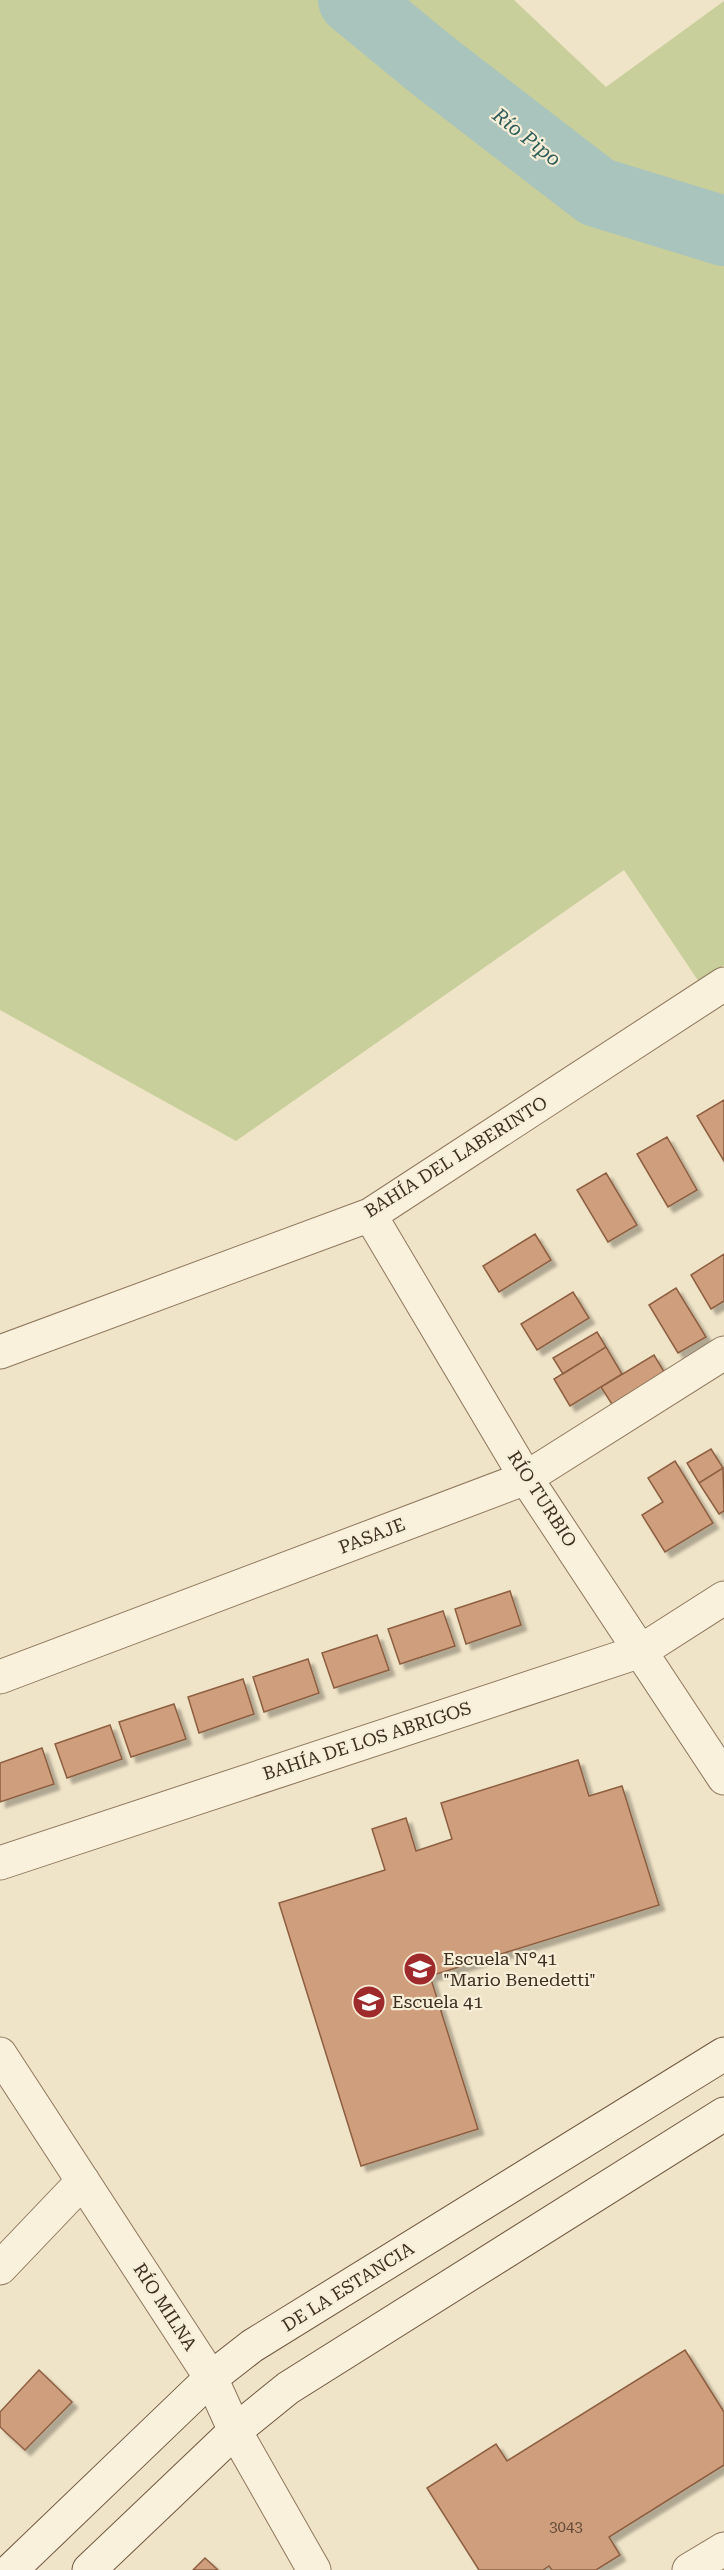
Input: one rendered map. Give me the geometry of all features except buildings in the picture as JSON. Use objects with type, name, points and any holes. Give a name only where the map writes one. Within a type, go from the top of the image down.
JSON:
[{"type":"street","name":"BAHÍA DEL LABERINTO","points":[[0,1352],[370,1215],[724,984]]},
{"type":"street","name":"RÍO TURBIO","points":[[370,1215],[526,1478],[724,1778]]},
{"type":"street","name":"PASAJE","points":[[0,1677],[526,1478],[724,1353]]},
{"type":"street","name":"BAHÍA DE LOS ABRIGOS","points":[[0,1863],[641,1651],[724,1598]]},
{"type":"street","name":"DE LA ESTANCIA","points":[[12,2570],[211,2378],[252,2346],[724,2054]]},
{"type":"street","name":"RÍO MILNA","points":[[0,2056],[211,2378],[235,2431],[314,2570]]},
{"type":"street","points":[[89,2570],[235,2431],[288,2388],[724,2114]]},
{"type":"street","points":[[0,2268],[83,2181]]},
{"type":"street","points":[[689,2570],[724,2549]]},
{"type":"green space","points":[[0,0],[514,0],[606,87],[724,1],[724,965],[699,982],[624,870],[236,1141],[0,1010]]},
{"type":"waterway","name":"Río Pipo","points":[[353,0],[432,65],[597,192],[724,231]]},
{"type":"place","name":"Escuela N°41 \"Mario Benedetti\"","points":[[420,1969]]},
{"type":"place","name":"Escuela 41","points":[[369,2002]]}]
